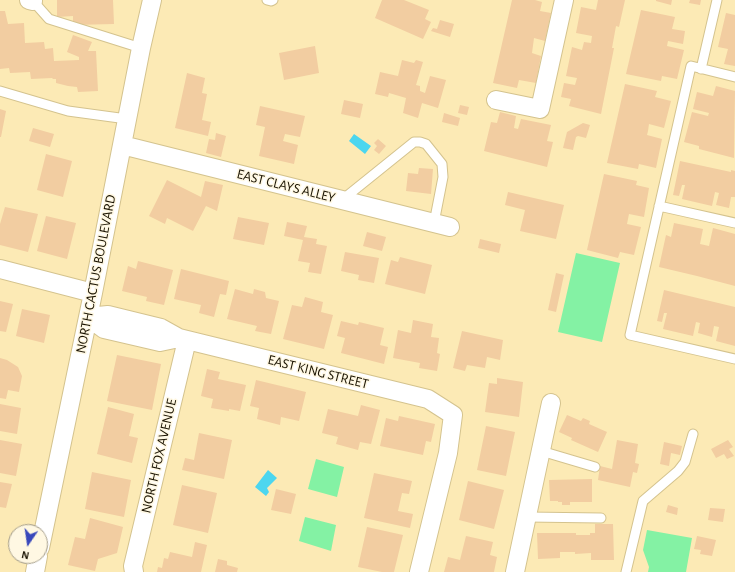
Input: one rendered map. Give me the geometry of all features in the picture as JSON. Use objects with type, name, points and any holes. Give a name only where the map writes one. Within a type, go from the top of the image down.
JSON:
[{"type":"street","name":"NORTH CACTUS BOULEVARD","points":[[45,524],[152,0]]},
{"type":"street","points":[[496,100],[540,109],[564,0]]},
{"type":"street","name":"EAST CLAYS ALLEY","points":[[122,145],[442,225]]},
{"type":"street","points":[[0,269],[93,293]]},
{"type":"street","name":"EAST KING STREET","points":[[88,317],[108,315],[161,328],[183,339],[428,399],[453,415],[448,454],[419,572]]},
{"type":"street","name":"NORTH FOX AVENUE","points":[[134,572],[133,566],[183,339]]},
{"type":"street","points":[[515,572],[551,403]]},
{"type":"lane","points":[[32,0],[49,19],[141,48]]},
{"type":"lane","points":[[267,0],[273,0]]},
{"type":"lane","points":[[701,69],[717,0]]},
{"type":"lane","points":[[735,77],[691,66],[630,335],[735,359]]},
{"type":"lane","points":[[0,91],[68,111],[127,119]]},
{"type":"lane","points":[[342,200],[414,142],[420,142],[426,144],[442,164],[442,225]]},
{"type":"lane","points":[[659,206],[735,223]]},
{"type":"lane","points":[[626,572],[643,502],[678,471],[685,462],[694,434]]},
{"type":"lane","points":[[541,451],[595,467]]},
{"type":"lane","points":[[527,517],[601,518]]},
{"type":"green space","points":[[576,253],[620,263],[602,342],[558,332]]},
{"type":"green space","points":[[316,459],[344,467],[337,497],[308,489]]},
{"type":"green space","points":[[305,517],[336,525],[331,551],[299,541]]},
{"type":"green space","points":[[647,530],[692,538],[686,572],[648,572],[649,567],[643,550]]},
{"type":"water","points":[[354,134],[371,146],[365,154],[349,141]]},
{"type":"water","points":[[268,470],[277,478],[267,488],[269,492],[266,496],[255,487]]},
{"type":"building","points":[[57,0],[113,0],[114,24],[73,25],[73,16],[57,17]]},
{"type":"building","points":[[382,0],[404,0],[429,10],[425,19],[431,22],[423,39],[375,18]]},
{"type":"building","points":[[512,0],[535,0],[542,2],[540,11],[551,13],[545,41],[534,38],[532,53],[541,56],[536,83],[519,80],[517,88],[493,83]]},
{"type":"building","points":[[598,0],[625,0],[619,27],[616,26],[612,48],[614,48],[601,114],[569,106],[571,99],[561,97],[564,83],[575,85],[577,78],[566,76],[572,47],[582,50],[584,42],[591,43],[592,36],[576,33],[581,7],[596,10]]},
{"type":"building","points":[[656,0],[672,0],[671,5]]},
{"type":"building","points":[[690,0],[701,0],[700,5],[689,3]]},
{"type":"building","points":[[641,10],[675,17],[672,29],[685,31],[683,44],[668,41],[667,46],[684,50],[677,79],[662,76],[661,81],[626,74]]},
{"type":"building","points":[[0,11],[5,11],[8,24],[24,23],[25,43],[44,42],[45,49],[53,48],[54,61],[79,60],[79,57],[67,52],[73,35],[92,42],[88,51],[96,51],[98,91],[78,92],[77,87],[56,83],[56,79],[31,79],[30,72],[10,73],[9,68],[0,69]]},
{"type":"building","points":[[726,13],[735,15],[735,66],[724,64],[728,49],[718,47]]},
{"type":"building","points":[[440,20],[454,24],[450,37],[431,31],[433,28],[437,29]]},
{"type":"building","points":[[315,46],[319,73],[284,80],[279,53]]},
{"type":"building","points":[[402,60],[414,63],[416,60],[423,62],[416,85],[420,86],[420,91],[425,93],[430,76],[446,80],[438,108],[422,103],[418,118],[403,113],[406,98],[389,93],[388,97],[375,94],[380,72],[398,76]]},
{"type":"building","points":[[187,73],[205,78],[202,93],[207,94],[202,120],[211,122],[208,136],[175,128]]},
{"type":"building","points":[[625,84],[657,91],[655,97],[671,101],[664,128],[649,124],[647,135],[662,139],[656,168],[639,164],[638,169],[607,163]]},
{"type":"building","points":[[716,86],[735,91],[734,158],[699,149],[699,146],[684,142],[692,112],[708,116],[709,113],[693,109],[697,92],[713,96]]},
{"type":"building","points":[[344,100],[363,104],[360,118],[341,114]]},
{"type":"building","points":[[460,105],[469,107],[467,115],[458,113]]},
{"type":"building","points":[[260,106],[305,116],[300,137],[285,134],[283,141],[298,145],[294,164],[259,156],[265,127],[256,125]]},
{"type":"building","points":[[0,109],[6,111],[1,137],[0,137]]},
{"type":"building","points":[[500,112],[516,116],[514,128],[518,129],[521,119],[551,125],[547,141],[553,142],[547,167],[484,151],[491,122],[497,123]]},
{"type":"building","points":[[444,113],[460,118],[458,126],[442,122]]},
{"type":"building","points":[[583,123],[590,125],[586,138],[576,137],[573,150],[563,148],[567,132]]},
{"type":"building","points":[[33,128],[54,134],[50,147],[29,141]]},
{"type":"building","points":[[216,133],[226,136],[221,157],[206,153],[209,139],[215,140]]},
{"type":"building","points":[[378,139],[386,146],[379,154],[374,150],[377,146],[374,143]]},
{"type":"building","points":[[46,154],[72,161],[63,197],[37,190]]},
{"type":"building","points":[[680,161],[731,172],[731,170],[735,171],[735,197],[731,197],[729,208],[716,205],[719,193],[715,192],[712,206],[682,199],[685,185],[682,185],[679,196],[673,195]]},
{"type":"building","points":[[419,168],[433,169],[431,194],[406,191],[408,173],[418,174]]},
{"type":"building","points":[[604,174],[637,181],[636,185],[649,188],[644,217],[629,214],[627,224],[641,227],[634,255],[620,252],[618,258],[587,250]]},
{"type":"building","points":[[167,180],[201,197],[205,181],[223,185],[217,211],[206,206],[193,231],[167,218],[165,224],[149,216]]},
{"type":"building","points":[[508,192],[564,205],[556,239],[520,231],[525,210],[505,205]]},
{"type":"building","points":[[5,207],[38,214],[28,252],[0,245],[0,224]]},
{"type":"building","points":[[46,216],[76,223],[67,259],[37,251]]},
{"type":"building","points":[[238,217],[269,223],[264,245],[233,239]]},
{"type":"building","points":[[287,222],[307,226],[304,237],[317,239],[316,244],[327,246],[321,274],[308,272],[310,263],[298,261],[303,240],[284,236]]},
{"type":"building","points":[[674,223],[703,229],[700,244],[709,246],[713,228],[735,234],[735,286],[659,267],[666,235],[671,237]]},
{"type":"building","points":[[367,232],[386,237],[382,251],[363,246]]},
{"type":"building","points":[[480,239],[501,244],[499,253],[478,248]]},
{"type":"building","points":[[345,252],[379,258],[374,283],[358,280],[359,275],[341,271]]},
{"type":"building","points":[[400,257],[432,265],[425,294],[385,284],[391,260],[398,262]]},
{"type":"building","points":[[138,261],[173,270],[164,305],[146,301],[147,297],[122,291],[128,266],[136,269]]},
{"type":"building","points":[[181,269],[229,281],[226,295],[220,294],[214,317],[199,313],[201,305],[174,299]]},
{"type":"building","points":[[556,273],[564,275],[556,312],[548,310]]},
{"type":"building","points":[[235,289],[253,294],[254,289],[265,292],[266,298],[279,301],[271,334],[255,331],[257,326],[227,319]]},
{"type":"building","points":[[664,290],[735,307],[735,346],[716,341],[719,327],[714,326],[712,337],[698,333],[700,323],[696,322],[693,336],[663,329],[667,313],[664,313],[662,322],[657,321]]},
{"type":"building","points":[[305,297],[323,302],[321,312],[333,315],[324,349],[283,339],[292,305],[302,307]]},
{"type":"building","points":[[0,301],[13,304],[6,332],[0,331]]},
{"type":"building","points":[[22,309],[50,315],[44,343],[16,336]]},
{"type":"building","points":[[413,320],[433,324],[431,337],[439,338],[437,353],[440,354],[437,371],[419,368],[420,363],[393,358],[398,330],[411,333]]},
{"type":"building","points":[[341,321],[358,325],[359,322],[384,328],[380,345],[388,347],[384,364],[341,353],[345,338],[337,336]]},
{"type":"building","points":[[462,331],[503,340],[500,360],[487,357],[485,368],[467,365],[465,371],[453,368]]},
{"type":"building","points":[[117,355],[161,364],[152,410],[107,401]]},
{"type":"building","points":[[0,358],[7,360],[18,367],[22,376],[19,392],[8,390],[6,399],[0,398]]},
{"type":"building","points":[[207,369],[220,372],[218,379],[246,385],[240,411],[211,408],[213,399],[201,396]]},
{"type":"building","points":[[497,378],[523,382],[519,417],[485,412],[489,383],[497,384]]},
{"type":"building","points":[[256,380],[306,392],[299,421],[281,417],[280,425],[257,419],[259,408],[250,406]]},
{"type":"building","points":[[0,404],[21,408],[17,434],[0,431]]},
{"type":"building","points":[[361,405],[380,410],[371,444],[360,442],[358,450],[336,444],[338,437],[322,433],[328,409],[358,416]]},
{"type":"building","points":[[108,407],[134,414],[129,436],[138,438],[132,463],[97,454]]},
{"type":"building","points":[[567,415],[581,421],[583,418],[590,421],[589,424],[607,432],[598,452],[571,440],[572,438],[559,432]]},
{"type":"building","points":[[399,416],[435,424],[431,442],[426,441],[423,455],[380,446],[386,418],[398,421]]},
{"type":"building","points":[[486,426],[515,432],[506,476],[477,470]]},
{"type":"building","points":[[199,433],[232,440],[224,479],[182,470],[185,458],[194,460]]},
{"type":"building","points":[[0,440],[22,444],[16,476],[0,473]]},
{"type":"building","points":[[617,440],[638,444],[635,463],[639,464],[637,473],[633,472],[630,487],[598,480],[600,466],[612,469]]},
{"type":"building","points":[[728,440],[733,447],[729,449],[734,456],[727,459],[724,454],[716,458],[711,449]]},
{"type":"building","points":[[664,442],[682,446],[680,455],[671,453],[669,466],[660,464]]},
{"type":"building","points":[[92,472],[131,480],[124,517],[85,509]]},
{"type":"building","points":[[374,473],[412,481],[409,494],[402,493],[398,511],[413,514],[410,528],[364,518]]},
{"type":"building","points":[[592,479],[592,502],[570,502],[570,505],[562,505],[562,502],[550,501],[549,480]]},
{"type":"building","points":[[468,481],[504,490],[494,529],[459,520]]},
{"type":"building","points":[[0,482],[12,484],[6,508],[0,507]]},
{"type":"building","points":[[182,485],[217,493],[208,533],[173,525]]},
{"type":"building","points":[[276,489],[296,494],[291,514],[271,510]]},
{"type":"building","points":[[668,505],[678,508],[677,515],[666,512]]},
{"type":"building","points":[[710,508],[725,509],[723,522],[708,520]]},
{"type":"building","points":[[90,518],[123,527],[117,553],[98,559],[95,571],[68,565],[75,537],[85,539]]},
{"type":"building","points":[[595,524],[613,524],[614,560],[591,560],[591,553],[575,554],[575,552],[560,552],[560,558],[538,559],[537,533],[576,533],[576,535],[590,535],[590,533],[595,533]]},
{"type":"building","points":[[367,527],[403,535],[394,572],[382,572],[358,567]]},
{"type":"building","points":[[466,536],[493,542],[490,555],[497,557],[494,572],[444,572],[448,557],[460,560]]},
{"type":"building","points":[[697,536],[716,540],[712,556],[700,554],[701,550],[694,549]]},
{"type":"building","points":[[195,542],[207,545],[201,572],[157,572],[158,567],[162,568],[164,558],[168,559],[170,552],[192,557]]},
{"type":"building","points":[[218,559],[227,561],[227,565],[238,568],[237,572],[215,572]]}]
